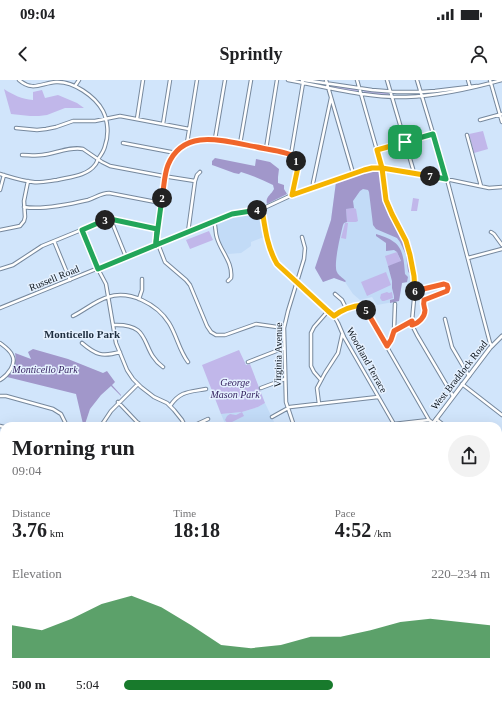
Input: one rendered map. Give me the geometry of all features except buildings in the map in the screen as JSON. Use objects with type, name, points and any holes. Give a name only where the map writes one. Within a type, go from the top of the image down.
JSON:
[{"type":"main road","name":"West Braddock Road","points":[[434,422],[492,346],[502,336]]},
{"type":"street","points":[[0,190],[2,175],[28,181],[42,182],[78,176],[95,165],[103,152],[107,137],[106,118],[102,109],[88,94],[75,86],[63,82],[49,82],[40,86],[32,87],[19,80]]},
{"type":"street","points":[[75,86],[79,80]]},
{"type":"street","points":[[137,119],[143,80]]},
{"type":"street","points":[[163,124],[170,80]]},
{"type":"street","points":[[187,144],[197,80]]},
{"type":"street","points":[[215,139],[225,80]]},
{"type":"street","points":[[240,144],[251,80]]},
{"type":"street","points":[[266,149],[277,80]]},
{"type":"street","points":[[288,80],[303,81],[360,94],[392,97],[452,93],[502,80]]},
{"type":"street","points":[[326,80],[353,173]]},
{"type":"street","points":[[357,80],[382,168],[386,200],[406,241],[410,255],[415,291],[412,323],[417,335],[453,396]]},
{"type":"street","points":[[387,80],[413,173]]},
{"type":"street","points":[[417,80],[492,346]]},
{"type":"street","points":[[468,80],[470,88]]},
{"type":"street","points":[[291,155],[303,81]]},
{"type":"street","points":[[490,82],[501,114],[502,122]]},
{"type":"street","points":[[328,86],[391,92],[421,92],[470,88]]},
{"type":"street","points":[[313,187],[331,98]]},
{"type":"street","points":[[480,120],[501,114]]},
{"type":"street","points":[[16,128],[36,130],[46,129],[73,121],[95,121],[120,116],[189,129]]},
{"type":"street","points":[[377,150],[433,134]]},
{"type":"street","points":[[466,135],[481,186]]},
{"type":"street","points":[[284,328],[256,324],[225,335],[218,336],[214,334],[207,326],[190,285],[165,262],[156,242],[161,203],[169,164],[176,153],[187,144],[204,139],[215,139],[291,155],[297,161],[298,167],[292,195]]},
{"type":"street","points":[[123,143],[176,153]]},
{"type":"street","points":[[22,155],[41,155],[77,148],[83,149],[110,166],[195,181]]},
{"type":"street","name":"Russell Road","points":[[0,308],[232,214],[262,209],[313,187],[369,169],[382,168],[481,186],[494,188],[502,187]]},
{"type":"street","points":[[188,232],[195,181],[200,172]]},
{"type":"street","points":[[0,230],[21,225],[24,221],[25,196],[28,181]]},
{"type":"street","points":[[24,207],[40,208],[59,205],[89,200],[102,194],[109,193],[161,203]]},
{"type":"street","name":"Woodland Terrace","points":[[262,209],[269,246],[277,264],[334,316],[342,334],[393,422]]},
{"type":"street","points":[[0,269],[13,265],[39,247],[105,220],[110,219],[157,229]]},
{"type":"street","points":[[110,219],[126,257]]},
{"type":"street","points":[[214,221],[217,238],[231,268],[231,278],[228,281]]},
{"type":"street","points":[[82,230],[98,269],[106,284],[116,343],[127,370],[138,384],[154,397],[176,411],[183,422]]},
{"type":"street","points":[[490,232],[494,234],[502,245]]},
{"type":"street","name":"Virginia Avenue","points":[[293,422],[286,402],[284,328],[286,316],[305,253],[302,237]]},
{"type":"street","points":[[54,241],[70,280]]},
{"type":"street","points":[[468,258],[502,249]]},
{"type":"street","points":[[139,299],[142,290],[142,279]]},
{"type":"street","points":[[394,331],[412,323],[417,323],[425,311],[424,300],[447,291],[448,287],[444,284],[415,291]]},
{"type":"street","points":[[335,294],[342,300],[346,308]]},
{"type":"street","points":[[72,316],[109,297],[124,296],[139,299],[155,308],[165,317],[188,362]]},
{"type":"street","points":[[387,346],[394,331],[395,304]]},
{"type":"street","points":[[334,316],[346,308],[363,305],[429,420],[432,422]]},
{"type":"street","points":[[321,380],[311,366],[311,333],[314,327],[328,311]]},
{"type":"street","points":[[445,319],[452,347],[469,376]]},
{"type":"street","points":[[113,325],[126,325],[141,334],[146,340],[153,359],[162,367]]},
{"type":"street","points":[[319,404],[317,388],[338,353],[342,334]]},
{"type":"street","points":[[0,343],[12,354],[13,360],[9,372],[0,380]]},
{"type":"street","points":[[82,343],[93,352],[100,355],[109,355],[120,352]]},
{"type":"street","points":[[248,362],[284,348]]},
{"type":"street","points":[[261,388],[285,379]]},
{"type":"street","points":[[104,422],[118,402],[138,384]]},
{"type":"street","points":[[462,384],[502,415]]},
{"type":"street","points":[[170,406],[176,398],[183,393],[206,389]]},
{"type":"street","points":[[0,396],[6,396],[53,409],[61,414],[65,422]]},
{"type":"street","points":[[272,417],[290,407],[378,396]]},
{"type":"street","points":[[118,402],[137,422]]},
{"type":"street","points":[[202,422],[208,419]]},
{"type":"street","points":[[436,419],[439,422]]},
{"type":"street","points":[[416,422],[429,420]]},
{"type":"shaded area","points":[[376,171],[380,172],[384,202],[400,236],[404,241],[412,268],[414,282],[402,283],[399,301],[377,305],[372,297],[360,300],[353,294],[345,282],[334,278],[323,282],[315,268],[331,220],[336,182],[361,173]]},
{"type":"shaded area","points":[[259,212],[264,237],[251,242],[251,246],[241,253],[228,254],[218,239],[216,223],[238,215]]},
{"type":"shaded area","points":[[265,403],[274,422],[224,422],[221,414],[242,412]]},
{"type":"green space","points":[[331,85],[357,88],[358,90],[355,92],[331,87]]},
{"type":"green space","points":[[4,89],[25,99],[33,100],[33,92],[42,90],[45,98],[58,95],[77,103],[84,108],[65,108],[47,115],[39,116],[11,114]]},
{"type":"green space","points":[[363,89],[387,92],[389,94],[387,96],[364,93]]},
{"type":"green space","points":[[483,131],[488,149],[474,153],[469,134]]},
{"type":"green space","points":[[215,158],[255,166],[256,159],[270,162],[279,169],[278,183],[284,185],[284,189],[287,194],[267,204],[268,198],[274,189],[273,185],[245,173],[234,173],[212,165],[212,161]]},
{"type":"green space","points":[[376,171],[380,172],[384,202],[400,236],[404,241],[413,274],[409,273],[408,271],[406,255],[397,238],[376,229],[373,225],[369,192],[368,190],[363,189],[353,201],[354,208],[346,209],[347,222],[343,225],[338,249],[336,263],[337,272],[346,281],[345,282],[334,278],[323,282],[315,268],[331,220],[336,182],[361,173]]},
{"type":"green space","points":[[413,198],[419,199],[417,211],[411,211]]},
{"type":"green space","points":[[346,209],[356,209],[358,221],[347,222]]},
{"type":"green space","points":[[345,223],[348,223],[346,239],[341,238]]},
{"type":"green space","points":[[209,231],[213,240],[190,249],[186,240]]},
{"type":"green space","points":[[376,234],[392,241],[400,248],[402,252],[405,274],[408,277],[407,282],[402,283],[399,301],[390,303],[390,300],[394,299],[394,296],[388,266],[401,261],[397,252],[394,250],[386,251],[386,243],[376,236]]},
{"type":"green space","points":[[397,252],[401,262],[388,266],[385,256]]},
{"type":"green space","points":[[386,272],[391,285],[367,296],[361,282]]},
{"type":"green space","points":[[392,292],[393,298],[382,301],[380,298],[381,294]]},
{"type":"green space","name":"Monticello Park","points":[[33,349],[68,359],[103,373],[107,371],[115,382],[112,385],[121,396],[111,386],[101,395],[90,409],[86,422],[83,422],[76,394],[7,377],[15,363],[15,353],[31,359],[28,352]]},
{"type":"green space","name":"George Mason Park","points":[[239,350],[246,365],[250,364],[265,403],[242,412],[221,414],[202,365]]},
{"type":"green space","points":[[242,412],[244,416],[232,422],[226,422],[225,420],[230,414],[236,415]]},
{"type":"district","name":"Monticello Park","points":[[82,334]]},
{"type":"route","points":[[405,142],[377,150],[382,168],[364,170],[292,195],[298,167],[297,161],[293,156],[215,139],[196,140],[182,148],[174,156],[167,168],[156,245],[98,269],[82,230],[110,219],[157,229],[156,245],[232,214],[262,209],[269,246],[277,264],[334,316],[346,308],[363,305],[387,346],[393,336],[394,331],[412,321],[412,325],[420,320],[425,311],[424,300],[448,290],[447,285],[444,284],[415,291],[414,269],[408,246],[386,200],[382,168],[446,179],[433,134],[405,142]]}]
